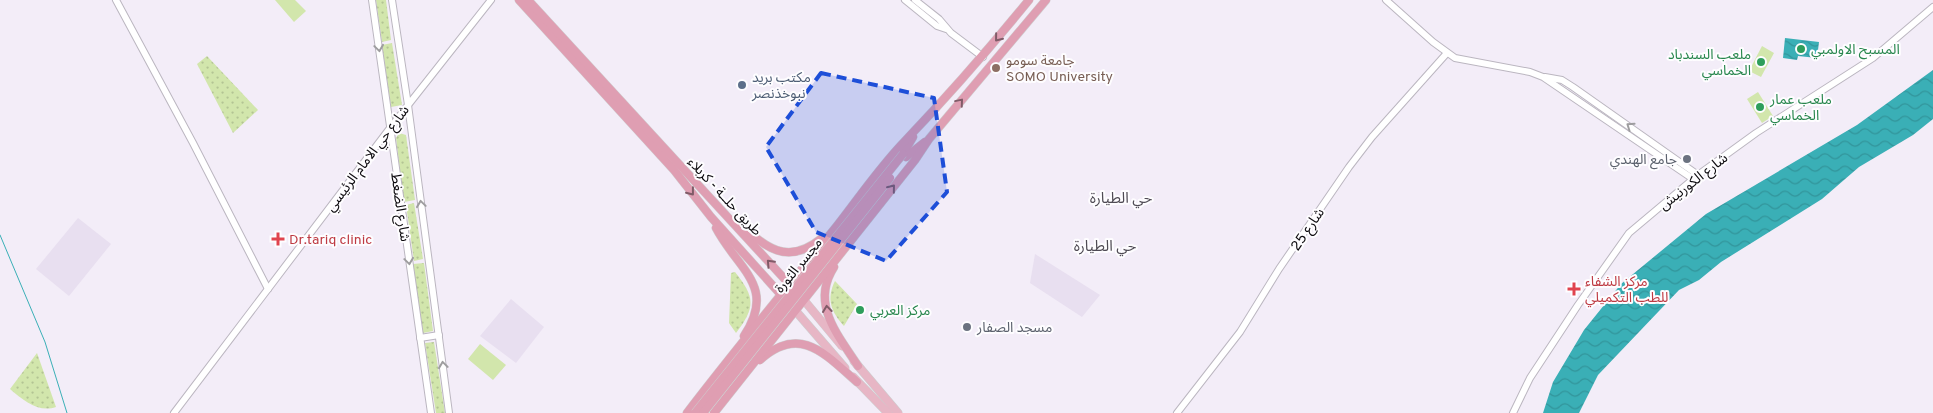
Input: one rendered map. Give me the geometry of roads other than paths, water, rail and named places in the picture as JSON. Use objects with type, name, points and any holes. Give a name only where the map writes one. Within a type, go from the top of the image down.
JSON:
[{"type":"highway","name":"طريق حلــة - كربلاء","points":[[518,0],[674,170],[711,217],[794,309]]},
{"type":"highway","name":"طريق حلــة - كربلاء","points":[[528,0],[803,299]]},
{"type":"highway","points":[[687,413],[780,294],[905,142],[983,57],[1029,0]]},
{"type":"highway","points":[[714,413],[794,309],[915,160],[928,139],[1046,0]]},
{"type":"highway","name":"مجسر الثورة","points":[[702,413],[905,156],[917,131]]},
{"type":"highway","name":"مجسر الثورة","points":[[695,413],[905,156],[928,139]]},
{"type":"highway","points":[[713,202],[755,239],[770,249],[782,252],[793,253],[810,249],[837,226]]},
{"type":"highway","points":[[711,217],[722,239],[746,271],[758,298],[754,319],[730,357]]},
{"type":"highway","points":[[850,239],[827,279],[825,294],[828,320],[858,366]]},
{"type":"highway","points":[[811,257],[810,262],[816,268],[823,270],[828,268]]},
{"type":"highway","points":[[751,333],[764,332],[769,340],[767,345]]},
{"type":"highway","points":[[747,371],[778,346],[798,343],[821,351],[857,382]]},
{"type":"main road","name":"طريق حلــة - كربلاء","points":[[803,299],[858,366],[888,413]]},
{"type":"main road","name":"طريق حلــة - كربلاء","points":[[794,309],[857,382],[898,413]]},
{"type":"street","points":[[116,0],[194,143],[268,289]]},
{"type":"street","name":"شارع الضغط","points":[[372,0],[431,413]]},
{"type":"street","name":"شارع الضغط","points":[[392,0],[449,413]]},
{"type":"street","name":"شارع حي الامام الرئيسي","points":[[174,413],[390,128],[491,0]]},
{"type":"street","points":[[905,0],[938,26],[946,29],[983,57]]},
{"type":"street","points":[[915,0],[939,19],[946,29]]},
{"type":"street","points":[[1386,0],[1455,58],[1562,80],[1645,137],[1696,177]]},
{"type":"street","name":"شارع الكورنيش","points":[[1513,413],[1530,378],[1615,251],[1639,224],[1696,177],[1756,132],[1873,58],[1933,8]]},
{"type":"street","name":"شارع 25","points":[[1177,413],[1240,332],[1279,269],[1372,137],[1447,52]]},
{"type":"street","points":[[1543,77],[1640,144],[1696,177]]},
{"type":"street","points":[[1640,144],[1645,137]]},
{"type":"street","points":[[420,338],[439,335]]},
{"type":"water","name":"المسبح الاولمبي","points":[[1785,38],[1819,42],[1817,58],[1798,56],[1797,60],[1783,58]]},
{"type":"water","points":[[1933,70],[1933,119],[1913,135],[1859,167],[1822,199],[1721,262],[1699,280],[1679,290],[1598,375],[1579,413],[1543,413],[1553,382],[1584,330],[1621,284],[1706,214],[1857,125]]},
{"type":"waterway","points":[[0,235],[45,342],[67,413]]},
{"type":"place","name":"المسبح الاولمبي","points":[[1801,49]]},
{"type":"place","name":"ملعب السندباد الخماسي","points":[[1761,62]]},
{"type":"place","name":"جامعة سومو SOMO University","points":[[996,68]]},
{"type":"place","name":"مكتب بريد نبوخذنصر","points":[[742,85]]},
{"type":"place","name":"ملعب عمار الخماسي","points":[[1760,107]]},
{"type":"place","name":"جامع الهندي","points":[[1687,159]]},
{"type":"place","name":"Dr.tariq clinic","points":[[278,239]]},
{"type":"place","name":"مركز الشفاء للطب التكميلي","points":[[1574,289]]},
{"type":"place","name":"مركز العربي","points":[[860,310]]},
{"type":"place","name":"مسجد الصفار","points":[[967,327]]},
{"type":"district","name":"حي الطيارة","points":[[1121,198]]},
{"type":"district","name":"حي الطيارة","points":[[1105,246]]}]
